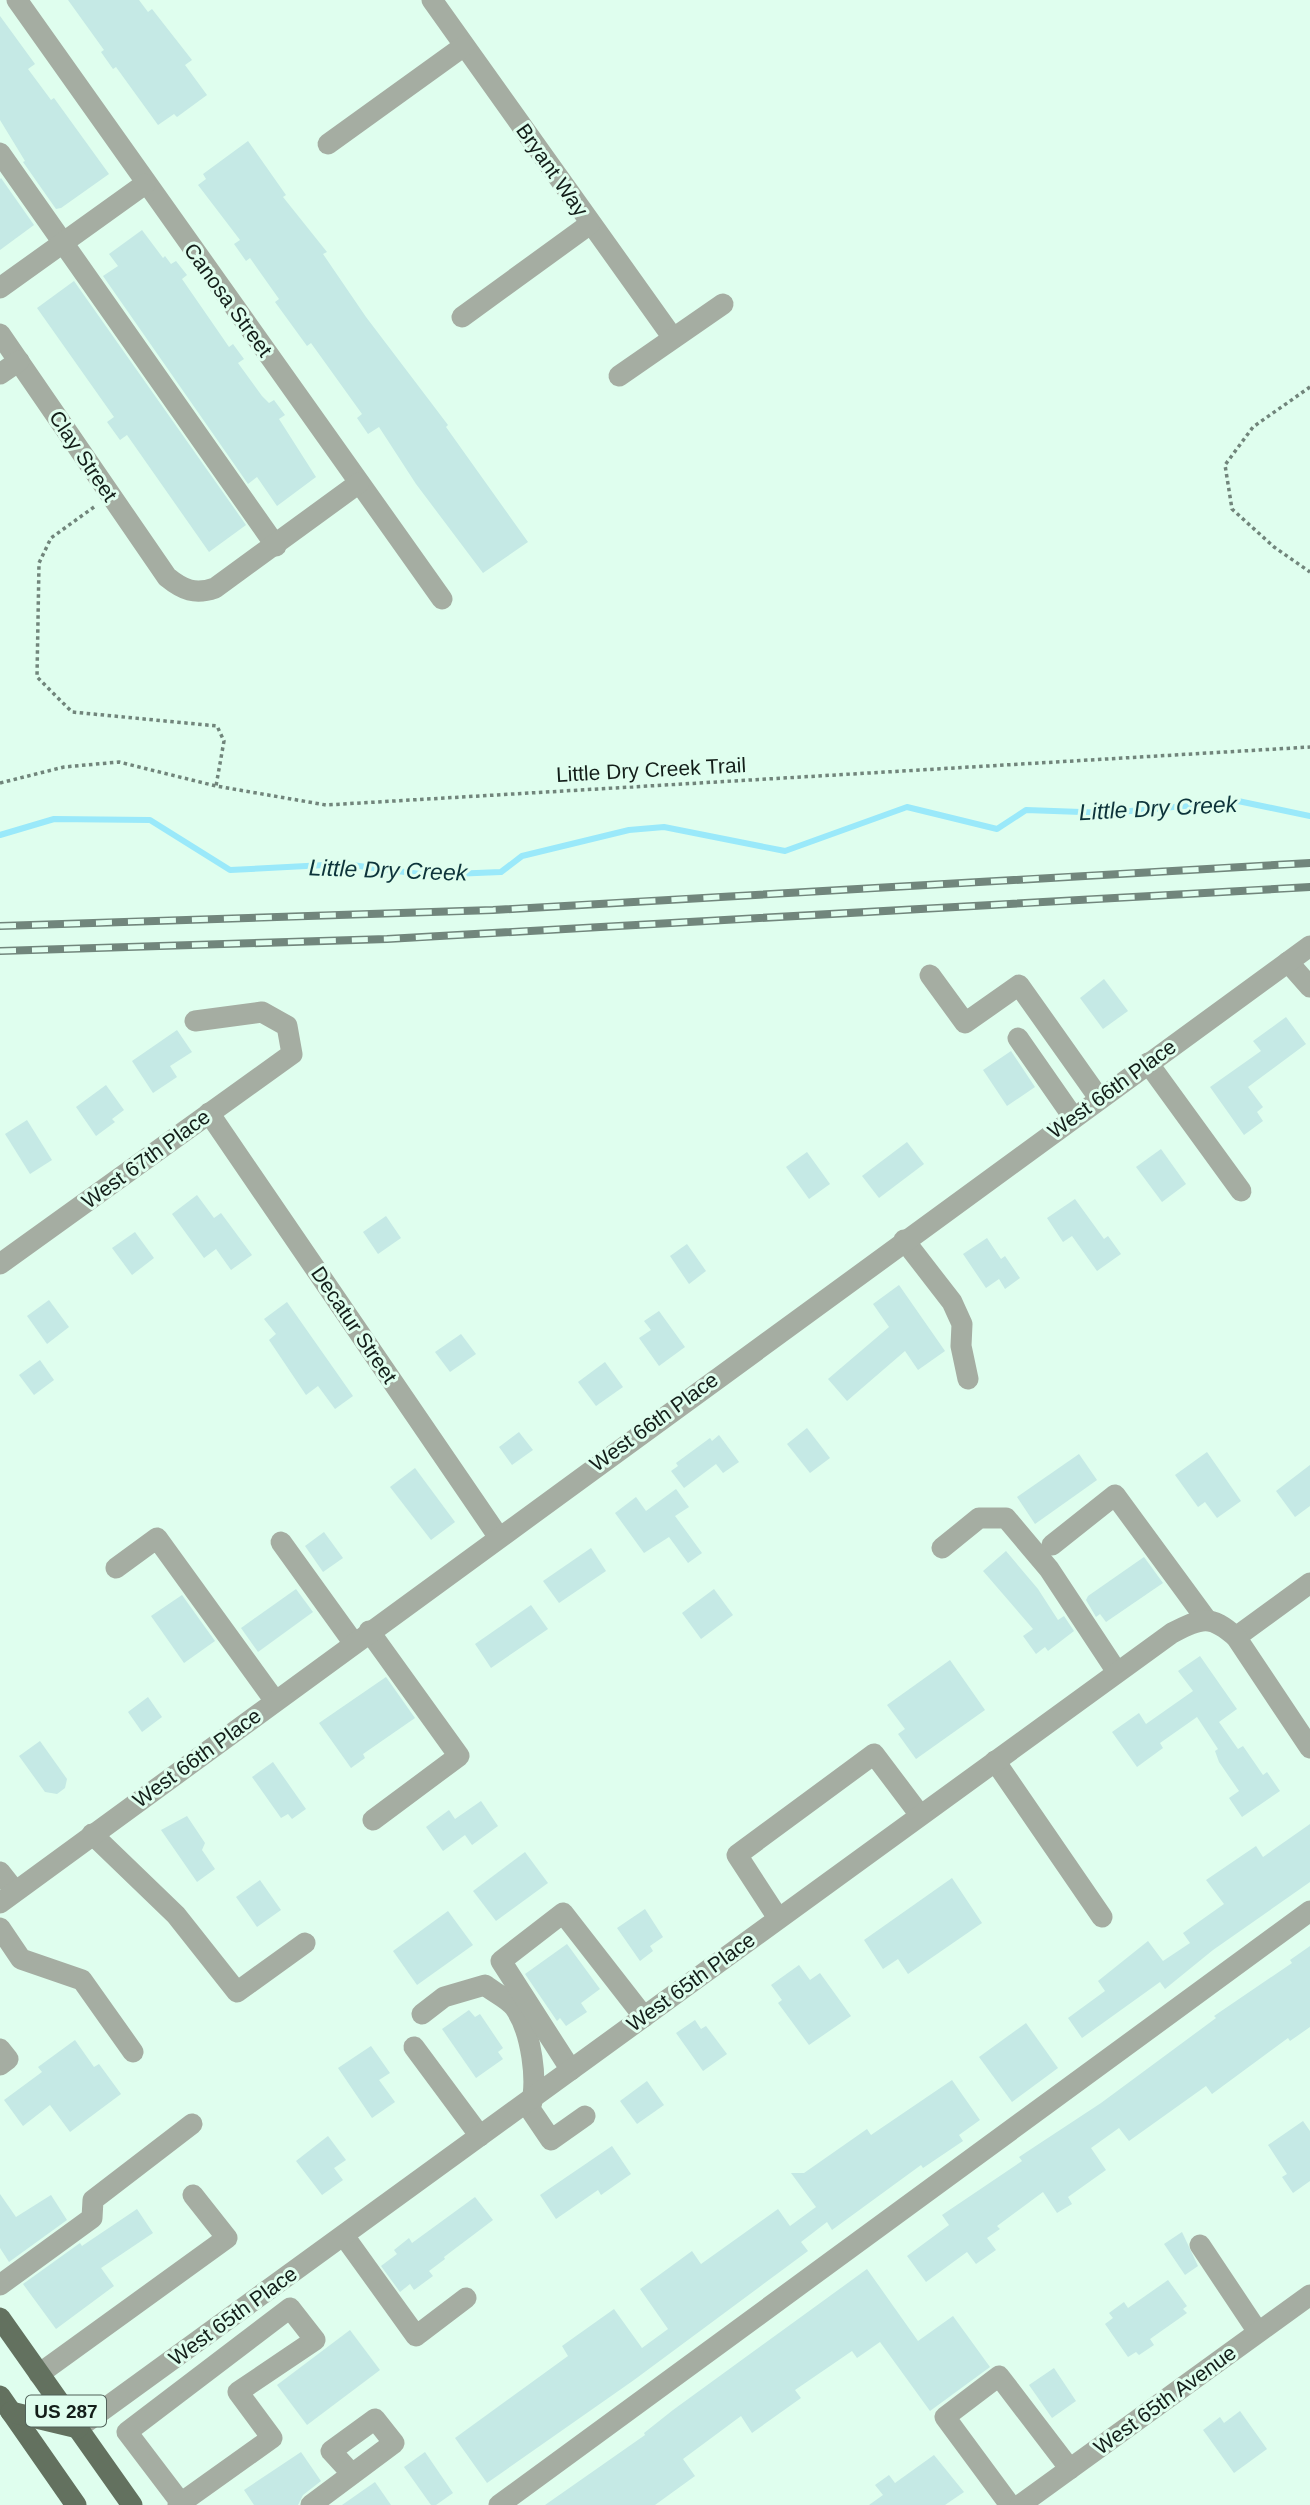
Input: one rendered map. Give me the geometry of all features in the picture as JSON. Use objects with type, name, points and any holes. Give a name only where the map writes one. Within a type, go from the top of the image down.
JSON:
[{"type":"main road","name":"US 287","points":[[0,2318],[132,2505]]},
{"type":"main road","name":"US 287","points":[[6,2404],[76,2505]]},
{"type":"main road","points":[[6,2404],[78,2428]]},
{"type":"street","name":"Canosa Street","points":[[17,0],[442,599]]},
{"type":"street","name":"Bryant Way","points":[[432,0],[673,338]]},
{"type":"street","points":[[328,144],[464,46]]},
{"type":"street","points":[[0,153],[276,546],[359,483]]},
{"type":"street","points":[[0,288],[145,184]]},
{"type":"street","points":[[461,317],[590,224]]},
{"type":"street","points":[[619,376],[723,304]]},
{"type":"street","name":"Clay Street","points":[[0,334],[167,577],[184,590],[204,592],[215,588],[276,546]]},
{"type":"street","points":[[0,374],[19,361]]},
{"type":"street","name":"West 66th Place","points":[[7,1897],[498,1536],[1310,946]]},
{"type":"street","points":[[1288,962],[1310,987]]},
{"type":"street","points":[[930,975],[965,1023],[1019,985],[1099,1098]]},
{"type":"street","name":"West 67th Place","points":[[0,1264],[292,1054],[287,1026],[262,1012],[195,1021]]},
{"type":"street","points":[[1018,1038],[1073,1117]]},
{"type":"street","points":[[1148,1063],[1241,1191]]},
{"type":"street","name":"Decatur Street","points":[[209,1113],[498,1536]]},
{"type":"street","points":[[904,1240],[952,1302],[962,1324],[961,1346],[968,1379]]},
{"type":"street","points":[[1052,1545],[1115,1495],[1206,1619],[1217,1621],[1236,1637],[1310,1748]]},
{"type":"street","points":[[942,1548],[979,1518],[1006,1518],[1049,1569],[1117,1672]]},
{"type":"street","points":[[116,1568],[157,1538],[275,1701]]},
{"type":"street","points":[[281,1542],[459,1756],[373,1820]]},
{"type":"street","points":[[1236,1637],[1310,1583]]},
{"type":"street","name":"West 65th Place","points":[[78,2428],[1117,1672],[1172,1633],[1206,1619]]},
{"type":"street","points":[[778,1918],[737,1855],[842,1777],[874,1754],[920,1815]]},
{"type":"street","points":[[995,1761],[1102,1917]]},
{"type":"street","points":[[92,1834],[176,1915],[236,1992],[305,1943]]},
{"type":"street","points":[[0,1872],[7,1897]]},
{"type":"street","points":[[499,2505],[1310,1911]]},
{"type":"street","points":[[571,2070],[501,1961],[562,1913],[643,2017]]},
{"type":"street","points":[[0,1928],[21,1959],[82,1980],[133,2052]]},
{"type":"street","points":[[422,2014],[444,1997],[485,1985],[515,2008],[531,2051],[534,2097],[530,2109],[551,2140],[586,2116]]},
{"type":"street","points":[[414,2047],[480,2136]]},
{"type":"street","points":[[0,2049],[8,2059],[0,2065]]},
{"type":"street","points":[[0,2285],[92,2218],[93,2200],[192,2124]]},
{"type":"street","points":[[40,2374],[227,2238],[193,2195]]},
{"type":"street","points":[[344,2236],[416,2336],[466,2298]]},
{"type":"street","points":[[1200,2245],[1258,2332]]},
{"type":"street","name":"West 65th Avenue","points":[[1020,2505],[1310,2295]]},
{"type":"street","points":[[290,2308],[315,2340],[238,2392],[272,2438],[179,2504],[127,2432],[290,2308]]},
{"type":"street","points":[[1010,2505],[945,2417],[999,2376],[1070,2469]]},
{"type":"street","points":[[311,2505],[352,2474]]},
{"type":"path","points":[[1310,387],[1253,427],[1225,465],[1232,509],[1273,547],[1310,572]]},
{"type":"path","points":[[110,496],[51,538],[39,563],[37,677],[72,712],[218,726],[224,741],[216,786]]},
{"type":"path","name":"Little Dry Creek Trail","points":[[0,783],[64,767],[119,762],[216,786],[326,805],[1310,747]]},
{"type":"building","points":[[68,0],[139,0],[148,12],[152,9],[192,60],[185,65],[207,95],[177,117],[174,114],[158,125],[116,67],[113,69],[101,52],[104,50]]},
{"type":"building","points":[[0,16],[35,64],[28,69],[51,100],[54,98],[109,174],[61,208],[56,209],[23,162],[25,161],[0,120]]},
{"type":"building","points":[[248,141],[286,195],[283,197],[327,252],[323,254],[366,317],[448,425],[446,427],[528,542],[483,573],[416,484],[379,427],[368,434],[357,418],[362,414],[311,343],[307,346],[275,302],[279,299],[250,258],[246,261],[234,244],[240,240],[198,185],[206,179],[203,174]]},
{"type":"building","points":[[0,179],[34,225],[0,250]]},
{"type":"building","points":[[142,230],[163,258],[165,256],[171,264],[176,261],[187,275],[182,279],[229,347],[233,344],[244,359],[238,363],[262,396],[269,403],[274,400],[285,415],[279,419],[316,477],[277,506],[257,477],[248,484],[103,276],[118,266],[109,254]]},
{"type":"building","points":[[74,281],[246,525],[209,552],[127,435],[120,440],[107,422],[114,417],[37,308]]},
{"type":"building","points":[[1104,979],[1128,1011],[1103,1029],[1080,998]]},
{"type":"building","points":[[1286,1017],[1306,1044],[1248,1087],[1263,1107],[1257,1112],[1263,1121],[1244,1135],[1210,1087],[1261,1051],[1253,1041]]},
{"type":"building","points":[[177,1030],[192,1052],[170,1066],[177,1077],[153,1093],[132,1061]]},
{"type":"building","points":[[1011,1051],[1035,1087],[1007,1106],[983,1070]]},
{"type":"building","points":[[106,1085],[124,1110],[112,1119],[115,1122],[96,1136],[76,1107]]},
{"type":"building","points":[[27,1120],[52,1160],[30,1174],[5,1134]]},
{"type":"building","points":[[907,1142],[924,1164],[879,1198],[862,1176]]},
{"type":"building","points":[[1161,1149],[1186,1184],[1162,1202],[1136,1167]]},
{"type":"building","points":[[807,1152],[830,1184],[809,1199],[786,1167]]},
{"type":"building","points":[[197,1195],[214,1218],[221,1213],[252,1255],[231,1270],[216,1249],[204,1258],[172,1214]]},
{"type":"building","points":[[1075,1199],[1104,1239],[1108,1236],[1121,1254],[1097,1271],[1072,1236],[1063,1242],[1047,1218]]},
{"type":"building","points":[[386,1216],[401,1238],[378,1254],[363,1232]]},
{"type":"building","points":[[135,1232],[154,1258],[132,1275],[112,1248]]},
{"type":"building","points":[[987,1238],[1001,1259],[1005,1256],[1020,1278],[1005,1289],[999,1279],[986,1288],[963,1254]]},
{"type":"building","points":[[687,1244],[706,1271],[689,1284],[670,1256]]},
{"type":"building","points":[[899,1285],[945,1351],[918,1370],[905,1351],[847,1401],[828,1379],[889,1327],[873,1304]]},
{"type":"building","points":[[49,1300],[69,1327],[47,1344],[27,1316]]},
{"type":"building","points":[[287,1302],[353,1396],[335,1409],[318,1386],[306,1395],[269,1340],[276,1334],[264,1319]]},
{"type":"building","points":[[659,1311],[685,1347],[659,1366],[639,1338],[651,1330],[644,1321]]},
{"type":"building","points":[[461,1334],[476,1354],[450,1372],[435,1352]]},
{"type":"building","points":[[40,1360],[54,1380],[34,1395],[19,1375]]},
{"type":"building","points":[[605,1362],[623,1387],[596,1406],[578,1382]]},
{"type":"building","points":[[807,1428],[830,1458],[810,1473],[787,1444]]},
{"type":"building","points":[[519,1432],[533,1450],[512,1465],[499,1447]]},
{"type":"building","points":[[719,1435],[739,1462],[723,1473],[716,1464],[684,1488],[671,1471],[678,1466],[676,1463],[710,1438],[712,1441]]},
{"type":"building","points":[[1207,1452],[1241,1501],[1217,1518],[1205,1502],[1198,1507],[1175,1475]]},
{"type":"building","points":[[1079,1454],[1097,1480],[1035,1524],[1017,1497]]},
{"type":"building","points":[[1310,1465],[1310,1506],[1295,1517],[1276,1491]]},
{"type":"building","points":[[415,1468],[455,1522],[431,1540],[390,1487]]},
{"type":"building","points":[[676,1489],[689,1507],[675,1516],[702,1553],[688,1563],[669,1537],[644,1553],[615,1513],[636,1497],[646,1511]]},
{"type":"building","points":[[324,1532],[343,1558],[323,1572],[305,1546]]},
{"type":"building","points":[[591,1548],[606,1571],[559,1603],[543,1581]]},
{"type":"building","points":[[1006,1551],[1038,1589],[1058,1620],[1064,1616],[1074,1631],[1048,1651],[1045,1647],[1036,1654],[1023,1636],[1033,1629],[983,1571]]},
{"type":"building","points":[[1144,1557],[1163,1583],[1106,1622],[1100,1614],[1096,1617],[1086,1600],[1088,1596]]},
{"type":"building","points":[[296,1589],[313,1612],[258,1652],[241,1628]]},
{"type":"building","points":[[714,1589],[733,1615],[701,1639],[682,1613]]},
{"type":"building","points":[[182,1595],[215,1641],[184,1663],[151,1616]]},
{"type":"building","points":[[531,1605],[548,1629],[491,1668],[475,1644]]},
{"type":"building","points":[[1200,1656],[1237,1709],[1219,1722],[1238,1749],[1243,1746],[1263,1775],[1267,1772],[1280,1791],[1242,1817],[1229,1798],[1239,1791],[1219,1762],[1215,1751],[1218,1749],[1197,1717],[1160,1743],[1163,1748],[1137,1767],[1112,1732],[1139,1713],[1146,1724],[1193,1691],[1178,1671]]},
{"type":"building","points":[[950,1660],[985,1710],[916,1759],[898,1734],[905,1729],[887,1705]]},
{"type":"building","points":[[386,1677],[415,1718],[363,1754],[365,1758],[351,1768],[319,1723]]},
{"type":"building","points":[[148,1697],[162,1717],[142,1732],[128,1712]]},
{"type":"building","points":[[40,1741],[67,1779],[65,1788],[57,1794],[45,1792],[19,1756]]},
{"type":"building","points":[[273,1762],[306,1809],[292,1819],[288,1814],[281,1818],[252,1777]]},
{"type":"building","points":[[481,1801],[498,1826],[472,1845],[465,1835],[443,1851],[426,1827],[449,1810],[455,1819]]},
{"type":"building","points":[[187,1816],[205,1843],[202,1850],[215,1869],[197,1882],[161,1830]]},
{"type":"building","points":[[1310,1824],[1310,1882],[1213,1950],[1165,1989],[1160,1982],[1082,2038],[1068,2018],[1105,1991],[1098,1981],[1148,1941],[1163,1961],[1190,1943],[1183,1933],[1224,1904],[1206,1880],[1256,1846],[1263,1857]]},
{"type":"building","points":[[525,1852],[548,1883],[496,1921],[473,1891]]},
{"type":"building","points":[[952,1878],[982,1923],[908,1974],[898,1959],[883,1969],[864,1940]]},
{"type":"building","points":[[260,1880],[281,1910],[257,1927],[236,1897]]},
{"type":"building","points":[[645,1909],[663,1937],[650,1946],[653,1951],[640,1961],[617,1928]]},
{"type":"building","points":[[448,1911],[473,1945],[417,1985],[393,1951]]},
{"type":"building","points":[[567,1944],[600,1989],[581,2003],[587,2012],[566,2026],[560,2018],[557,2021],[525,1974]]},
{"type":"building","points":[[1310,1946],[1310,2027],[1290,2041],[1288,2038],[1212,2094],[1206,2086],[1129,2141],[1119,2128],[1091,2148],[1106,2170],[1068,2197],[1072,2204],[1057,2213],[1043,2192],[997,2226],[1000,2229],[987,2238],[996,2250],[976,2264],[967,2252],[926,2282],[907,2256],[949,2225],[942,2215],[1022,2161],[1019,2157],[1101,2103],[1216,2018],[1214,2016],[1292,1963],[1290,1960]]},
{"type":"building","points":[[799,1965],[810,1980],[820,1973],[851,2016],[809,2045],[778,2003],[782,2000],[771,1985]]},
{"type":"building","points":[[469,2010],[475,2017],[480,2014],[503,2048],[498,2052],[503,2059],[476,2078],[442,2029]]},
{"type":"building","points":[[695,2020],[701,2029],[706,2026],[727,2054],[703,2071],[676,2033]]},
{"type":"building","points":[[1026,2023],[1058,2068],[1012,2102],[979,2057]]},
{"type":"building","points":[[75,2040],[94,2067],[99,2064],[121,2094],[70,2132],[50,2105],[23,2126],[4,2100],[42,2072],[38,2067]]},
{"type":"building","points":[[371,2046],[390,2073],[379,2080],[395,2102],[372,2118],[338,2068]]},
{"type":"building","points":[[952,2080],[980,2120],[959,2135],[963,2141],[923,2168],[921,2165],[832,2230],[827,2222],[801,2242],[808,2251],[634,2380],[487,2483],[455,2438],[568,2356],[562,2346],[614,2309],[642,2348],[668,2329],[640,2289],[692,2251],[701,2264],[778,2209],[790,2226],[816,2207],[791,2173],[804,2173],[867,2129],[871,2135]]},
{"type":"building","points":[[647,2081],[664,2105],[637,2124],[620,2101]]},
{"type":"building","points":[[1303,2121],[1310,2131],[1310,2181],[1293,2193],[1282,2177],[1287,2174],[1268,2145]]},
{"type":"building","points":[[328,2136],[346,2160],[334,2168],[343,2180],[322,2195],[296,2161]]},
{"type":"building","points":[[612,2146],[631,2174],[601,2195],[598,2190],[556,2219],[540,2195]]},
{"type":"building","points":[[0,2194],[16,2217],[51,2195],[67,2220],[9,2262],[0,2248]]},
{"type":"building","points":[[475,2197],[493,2220],[429,2271],[433,2276],[414,2290],[410,2284],[400,2292],[381,2266],[397,2254],[394,2250],[409,2238],[412,2243]]},
{"type":"building","points":[[137,2209],[153,2233],[101,2268],[114,2286],[56,2329],[23,2284],[80,2243],[82,2246]]},
{"type":"building","points":[[1182,2232],[1198,2266],[1185,2275],[1164,2244]]},
{"type":"building","points":[[867,2269],[918,2341],[953,2316],[990,2367],[930,2411],[880,2342],[857,2358],[852,2351],[795,2390],[801,2398],[752,2433],[741,2416],[683,2459],[695,2476],[655,2505],[545,2505],[645,2435],[644,2433],[673,2410]]},
{"type":"building","points":[[1168,2280],[1187,2306],[1183,2309],[1187,2313],[1150,2339],[1154,2345],[1139,2355],[1136,2352],[1128,2357],[1105,2324],[1113,2318],[1109,2313],[1124,2302],[1128,2308]]},
{"type":"building","points":[[350,2330],[380,2370],[307,2425],[277,2385]]},
{"type":"building","points":[[1054,2368],[1076,2401],[1052,2418],[1029,2385]]},
{"type":"building","points":[[1240,2411],[1267,2449],[1234,2473],[1203,2430],[1220,2417],[1224,2423]]},
{"type":"building","points":[[301,2452],[321,2481],[303,2495],[298,2505],[254,2505],[244,2490]]},
{"type":"building","points":[[425,2452],[453,2493],[436,2505],[431,2505],[404,2467]]},
{"type":"building","points":[[934,2455],[964,2492],[945,2505],[869,2505],[883,2495],[875,2485],[889,2475],[895,2483]]},
{"type":"building","points":[[375,2482],[391,2505],[342,2505]]},
{"type":"waterway","name":"Little Dry Creek","points":[[0,835],[54,819],[150,820],[230,870],[344,864],[428,875],[501,872],[522,856],[629,830],[664,827],[785,851],[907,807],[997,829],[1026,810],[1109,813],[1238,801],[1310,816]]},
{"type":"railway","points":[[0,926],[493,910],[1310,863]]},
{"type":"railway","points":[[0,951],[387,939],[1310,887]]}]
